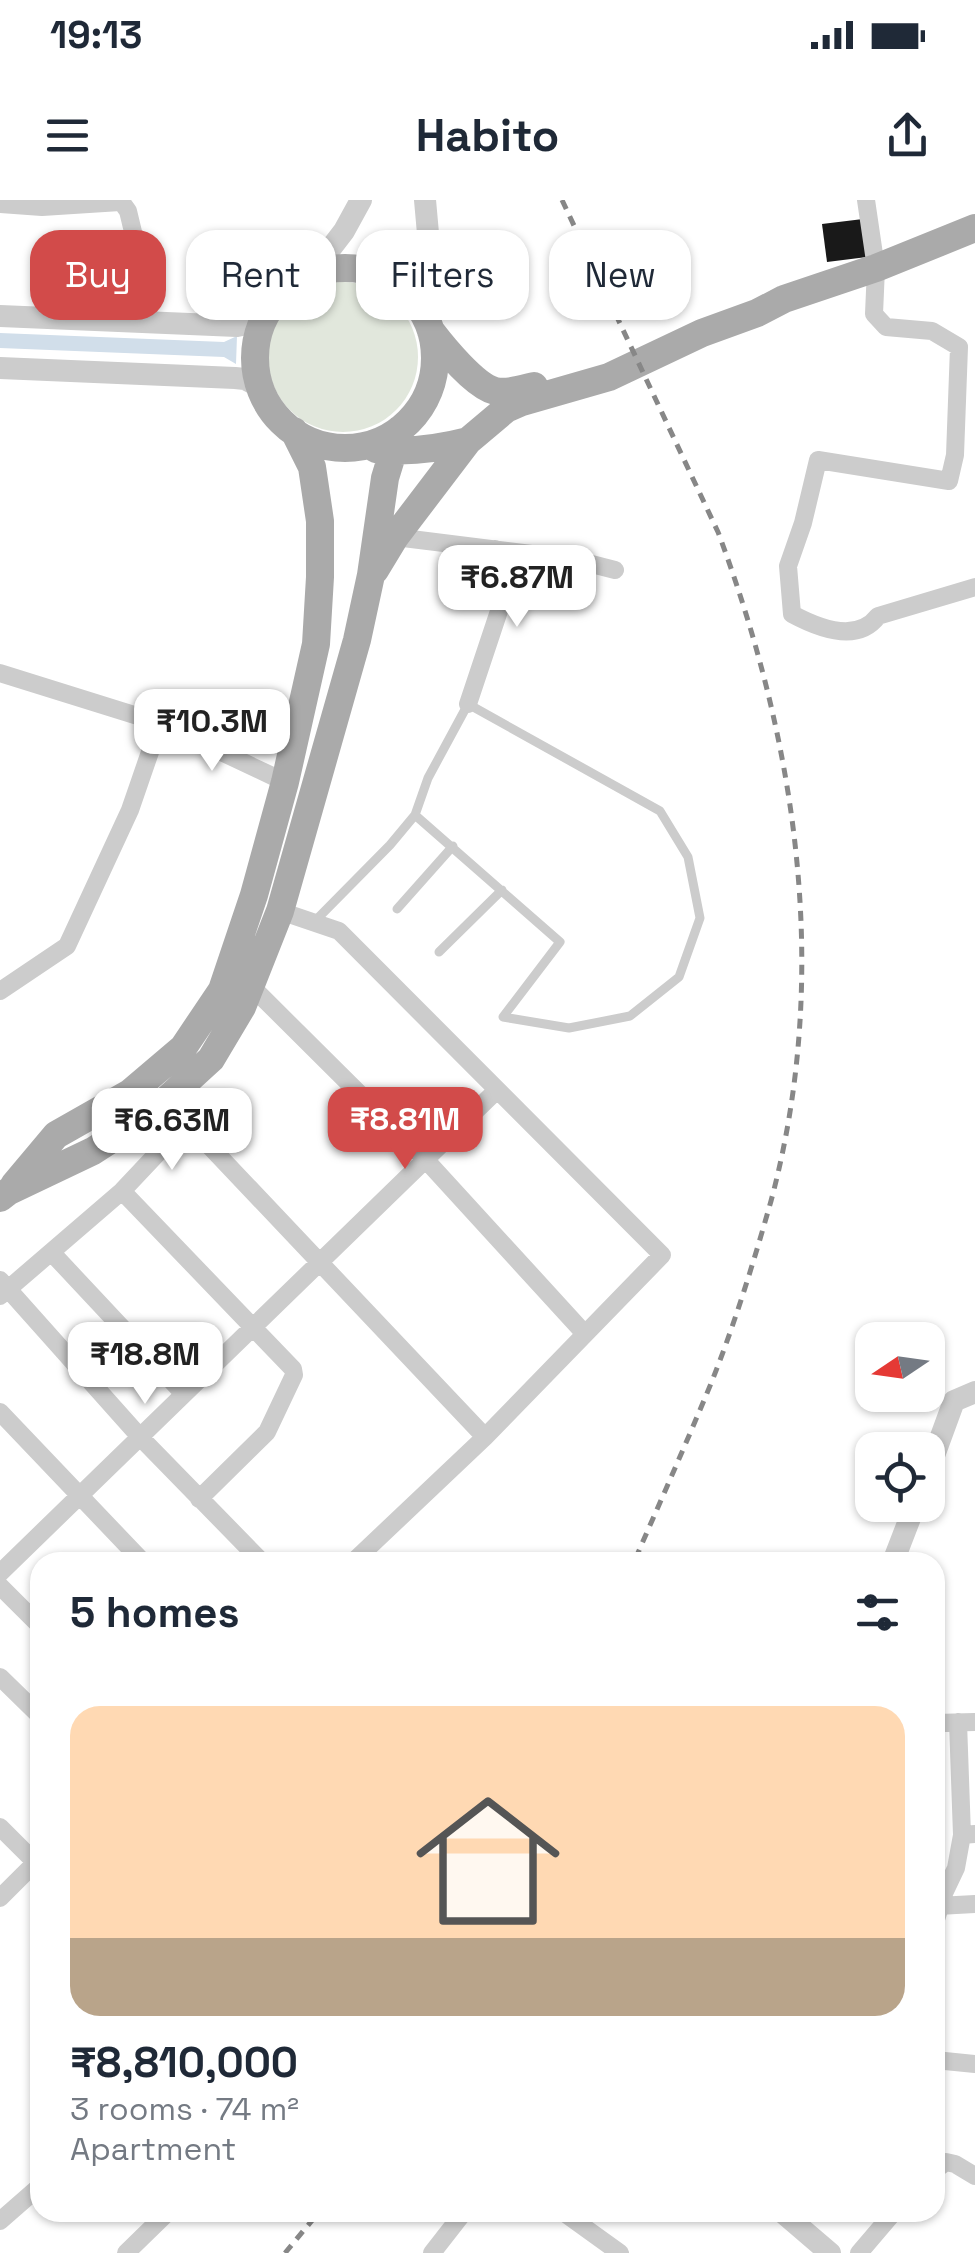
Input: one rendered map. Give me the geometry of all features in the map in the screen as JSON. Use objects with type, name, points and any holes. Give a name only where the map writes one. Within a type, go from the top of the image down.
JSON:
[{"type":"main road","points":[[371,575],[468,441],[500,412],[514,404],[608,378],[784,299],[975,228]]},
{"type":"main road","points":[[336,268],[378,274],[398,285],[415,300],[446,350],[485,387],[500,392],[596,370],[700,322],[754,304],[784,299]]},
{"type":"main road","points":[[264,320],[256,349],[260,387],[274,412],[294,431],[327,446],[345,448],[396,440],[435,449],[468,441]]},
{"type":"main road","points":[[5,1194],[93,1151],[152,1113],[211,1058],[242,1007],[280,911],[358,640],[380,506],[396,440],[422,404],[434,374],[435,353],[429,326]]},
{"type":"main road","points":[[5,1194],[56,1136],[130,1093],[183,1048],[222,990],[254,895],[285,782],[316,644],[320,521],[316,482],[294,431]]},
{"type":"street","points":[[336,242],[361,200]]},
{"type":"street","points":[[424,200],[430,268],[429,326]]},
{"type":"street","points":[[866,200],[876,268],[874,314],[886,326],[932,331],[959,347],[966,397],[956,456],[949,481],[818,460],[788,566],[792,614],[814,626],[854,633],[871,626],[878,616],[975,588]]},
{"type":"street","points":[[0,204],[42,206],[120,201],[128,211],[134,236],[130,321]]},
{"type":"street","points":[[0,316],[237,326],[254,320]]},
{"type":"street","points":[[0,368],[235,378],[260,387]]},
{"type":"street","points":[[396,538],[494,548],[615,570]]},
{"type":"street","points":[[468,704],[501,604],[494,548]]},
{"type":"street","points":[[0,672],[160,723],[285,782]]},
{"type":"street","points":[[0,991],[67,946],[130,810],[160,723]]},
{"type":"street","points":[[280,911],[339,931],[662,1255],[485,1437],[364,1552]]},
{"type":"street","points":[[251,986],[425,1158],[585,1334]]},
{"type":"street","points":[[0,1573],[497,1090]]},
{"type":"street","points":[[166,1100],[485,1437]]},
{"type":"street","points":[[187,1122],[122,1190],[52,1253],[3,1289],[252,1552]]},
{"type":"street","points":[[122,1190],[293,1369],[294,1376],[267,1432],[199,1499]]},
{"type":"street","points":[[52,1253],[184,1394]]},
{"type":"street","points":[[943,1432],[954,1401],[975,1392]]},
{"type":"street","points":[[0,1412],[133,1552]]},
{"type":"street","points":[[897,1552],[908,1522]]},
{"type":"street","points":[[0,1586],[30,1616]]},
{"type":"street","points":[[0,1677],[30,1706]]},
{"type":"street","points":[[945,1891],[968,1834],[967,1722]]},
{"type":"street","points":[[0,1827],[30,1853]]},
{"type":"street","points":[[0,1898],[30,1868]]},
{"type":"street","points":[[945,1908],[975,1904]]},
{"type":"street","points":[[945,2061],[975,2064]]},
{"type":"street","points":[[945,2163],[975,2176]]},
{"type":"street","points":[[0,2222],[30,2195]]},
{"type":"street","points":[[126,2253],[158,2222]]},
{"type":"street","points":[[432,2253],[456,2222]]},
{"type":"street","points":[[577,2222],[620,2253]]},
{"type":"street","points":[[794,2222],[830,2253]]},
{"type":"street","points":[[859,2253],[885,2222]]},
{"type":"lane","points":[[314,922],[416,815],[428,778],[468,704],[660,811],[688,857],[700,918],[679,977],[630,1016],[569,1028],[503,1017],[560,942],[416,815]]},
{"type":"lane","points":[[396,909],[453,846]]},
{"type":"lane","points":[[439,952],[502,890]]},
{"type":"shaded area","points":[[336,282],[356,283],[356,320],[408,320],[417,342],[417,372],[406,399],[385,420],[358,431],[328,431],[301,420],[280,399],[269,372],[269,342],[278,320],[336,320]]},
{"type":"shaded area","points":[[0,333],[224,342],[237,336],[236,364],[224,357],[0,348]]},
{"type":"building","points":[[863,219],[867,257],[827,262],[822,224]]},
{"type":"railway","points":[[562,200],[718,532],[746,613],[786,779],[802,947],[799,1032],[789,1117],[771,1201],[720,1359],[638,1552]]},
{"type":"railway","points":[[285,2253],[311,2222]]}]
